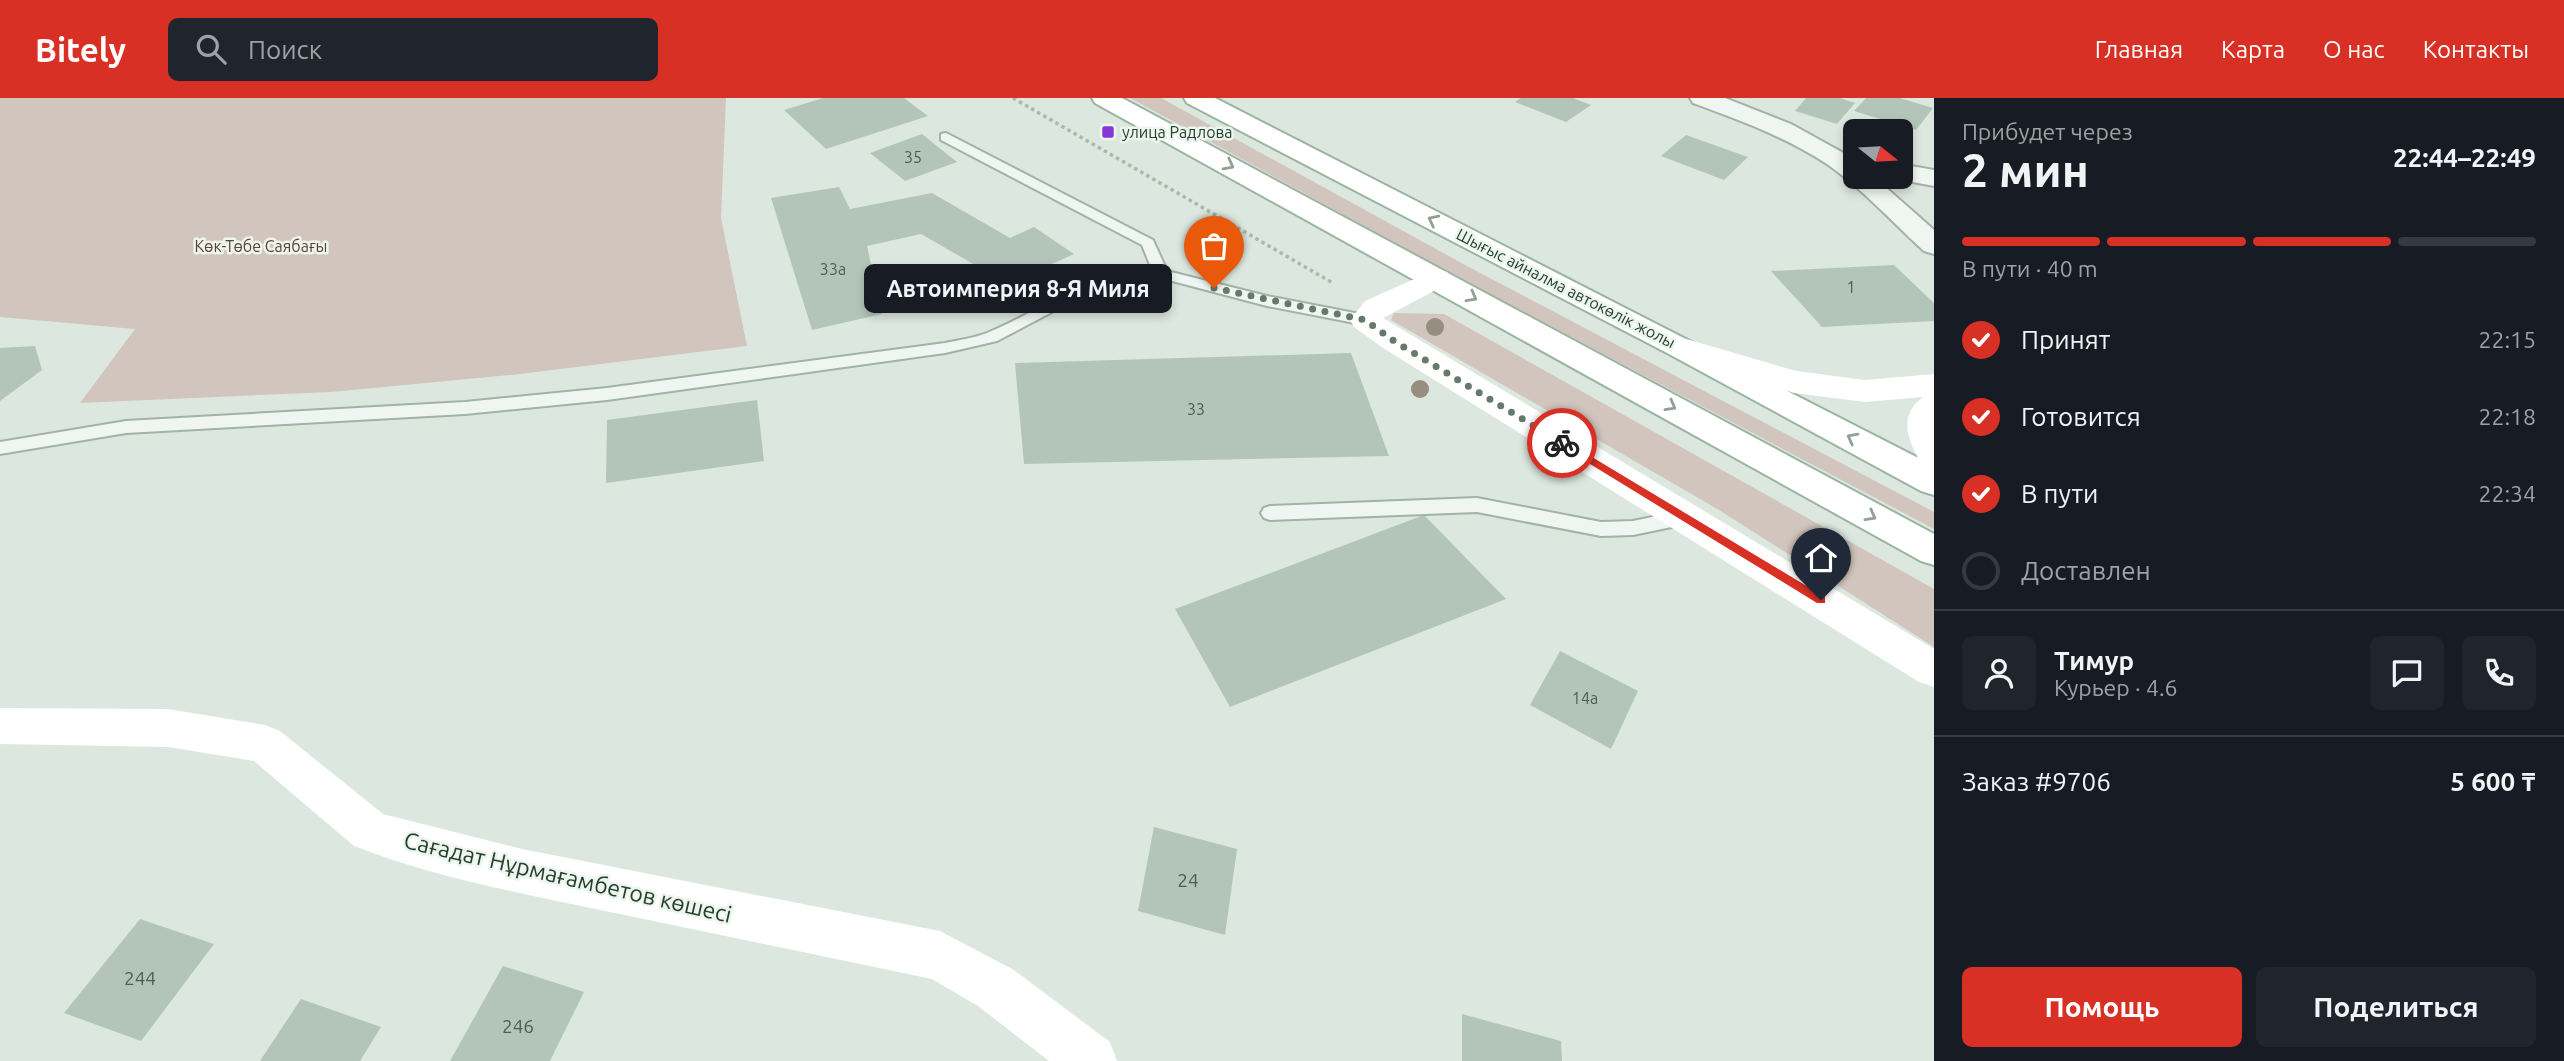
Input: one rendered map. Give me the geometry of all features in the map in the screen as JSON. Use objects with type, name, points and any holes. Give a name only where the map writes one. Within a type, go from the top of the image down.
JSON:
[{"type":"main road","points":[[1104,98],[1934,551]]},
{"type":"main road","name":"Шығыс айналма автокөлік жолы","points":[[1196,98],[1680,347],[1934,482]]},
{"type":"main road","points":[[1437,278],[1371,314],[1394,341],[1934,670]]},
{"type":"main road","points":[[1680,347],[1794,382],[1864,391],[1934,385]]},
{"type":"main road","points":[[1934,405],[1925,413],[1923,432],[1934,456]]},
{"type":"main road","name":"Сағадат Нұрмағамбетов көшесі","points":[[0,726],[168,728],[265,744],[370,831],[522,871],[940,956],[996,988],[1091,1061]]},
{"type":"street","points":[[1702,98],[1743,113],[1808,143],[1843,165]]},
{"type":"street","points":[[1913,174],[1934,178]]},
{"type":"street","points":[[1873,189],[1934,245]]},
{"type":"lane","points":[[946,137],[1148,243],[1161,274]]},
{"type":"lane","points":[[0,448],[125,427],[372,414],[607,394],[945,348],[991,337],[1081,291],[1124,275],[1161,274],[1267,301],[1371,314]]},
{"type":"lane","points":[[1270,513],[1478,505],[1601,529],[1633,528],[1686,517]]},
{"type":"path","points":[[1013,98],[1371,314]]},
{"type":"green space","name":"Көк-Төбе Саябағы","points":[[0,98],[726,98],[721,218],[747,346],[520,374],[331,392],[80,403],[135,329],[0,317]]},
{"type":"green space","points":[[1130,98],[1161,98],[1467,266],[1934,512],[1934,529],[1452,274]]},
{"type":"green space","points":[[1394,313],[1444,314],[1934,589],[1934,647],[1719,510],[1391,320]]},
{"type":"building","points":[[823,98],[904,98],[928,116],[826,149],[784,110]]},
{"type":"building","points":[[1521,98],[1573,98],[1591,105],[1566,122],[1515,102]]},
{"type":"building","points":[[1806,98],[1840,98],[1855,103],[1837,124],[1795,111]]},
{"type":"building","points":[[1866,98],[1900,98],[1933,108],[1916,130],[1913,129],[1913,119],[1880,119],[1854,111]]},
{"type":"building","points":[[922,134],[957,162],[905,181],[870,153]]},
{"type":"building","points":[[1686,135],[1748,157],[1724,180],[1661,156]]},
{"type":"building","points":[[839,187],[850,209],[932,193],[1010,238],[1034,227],[1074,254],[1008,284],[921,234],[867,246],[882,314],[812,330],[771,198]]},
{"type":"building","points":[[1894,265],[1934,303],[1934,321],[1822,327],[1771,271]]},
{"type":"building","points":[[35,346],[42,370],[0,401],[0,348]]},
{"type":"building","points":[[1351,353],[1389,456],[1024,464],[1015,363]]},
{"type":"building","points":[[757,400],[764,461],[606,483],[607,420]]},
{"type":"building","points":[[1424,515],[1506,599],[1230,707],[1175,609]]},
{"type":"building","points":[[1560,651],[1638,691],[1611,749],[1530,705]]},
{"type":"building","points":[[1154,827],[1237,849],[1225,935],[1138,911]]},
{"type":"building","points":[[140,919],[214,944],[141,1041],[64,1013]]},
{"type":"building","points":[[503,966],[584,992],[550,1061],[450,1061]]},
{"type":"building","points":[[301,999],[381,1027],[360,1061],[260,1061]]},
{"type":"building","points":[[1462,1014],[1561,1041],[1562,1061],[1462,1061]]},
{"type":"way so far","points":[[1214,288],[1365,320],[1394,341],[1562,443]]},
{"type":"place","name":"улица Радлова","points":[[1108,132]]},
{"type":"place","name":"Автоимперия 8-Я Миля","points":[[1214,288]]},
{"type":"route","points":[[1562,443],[1821,600]]}]
